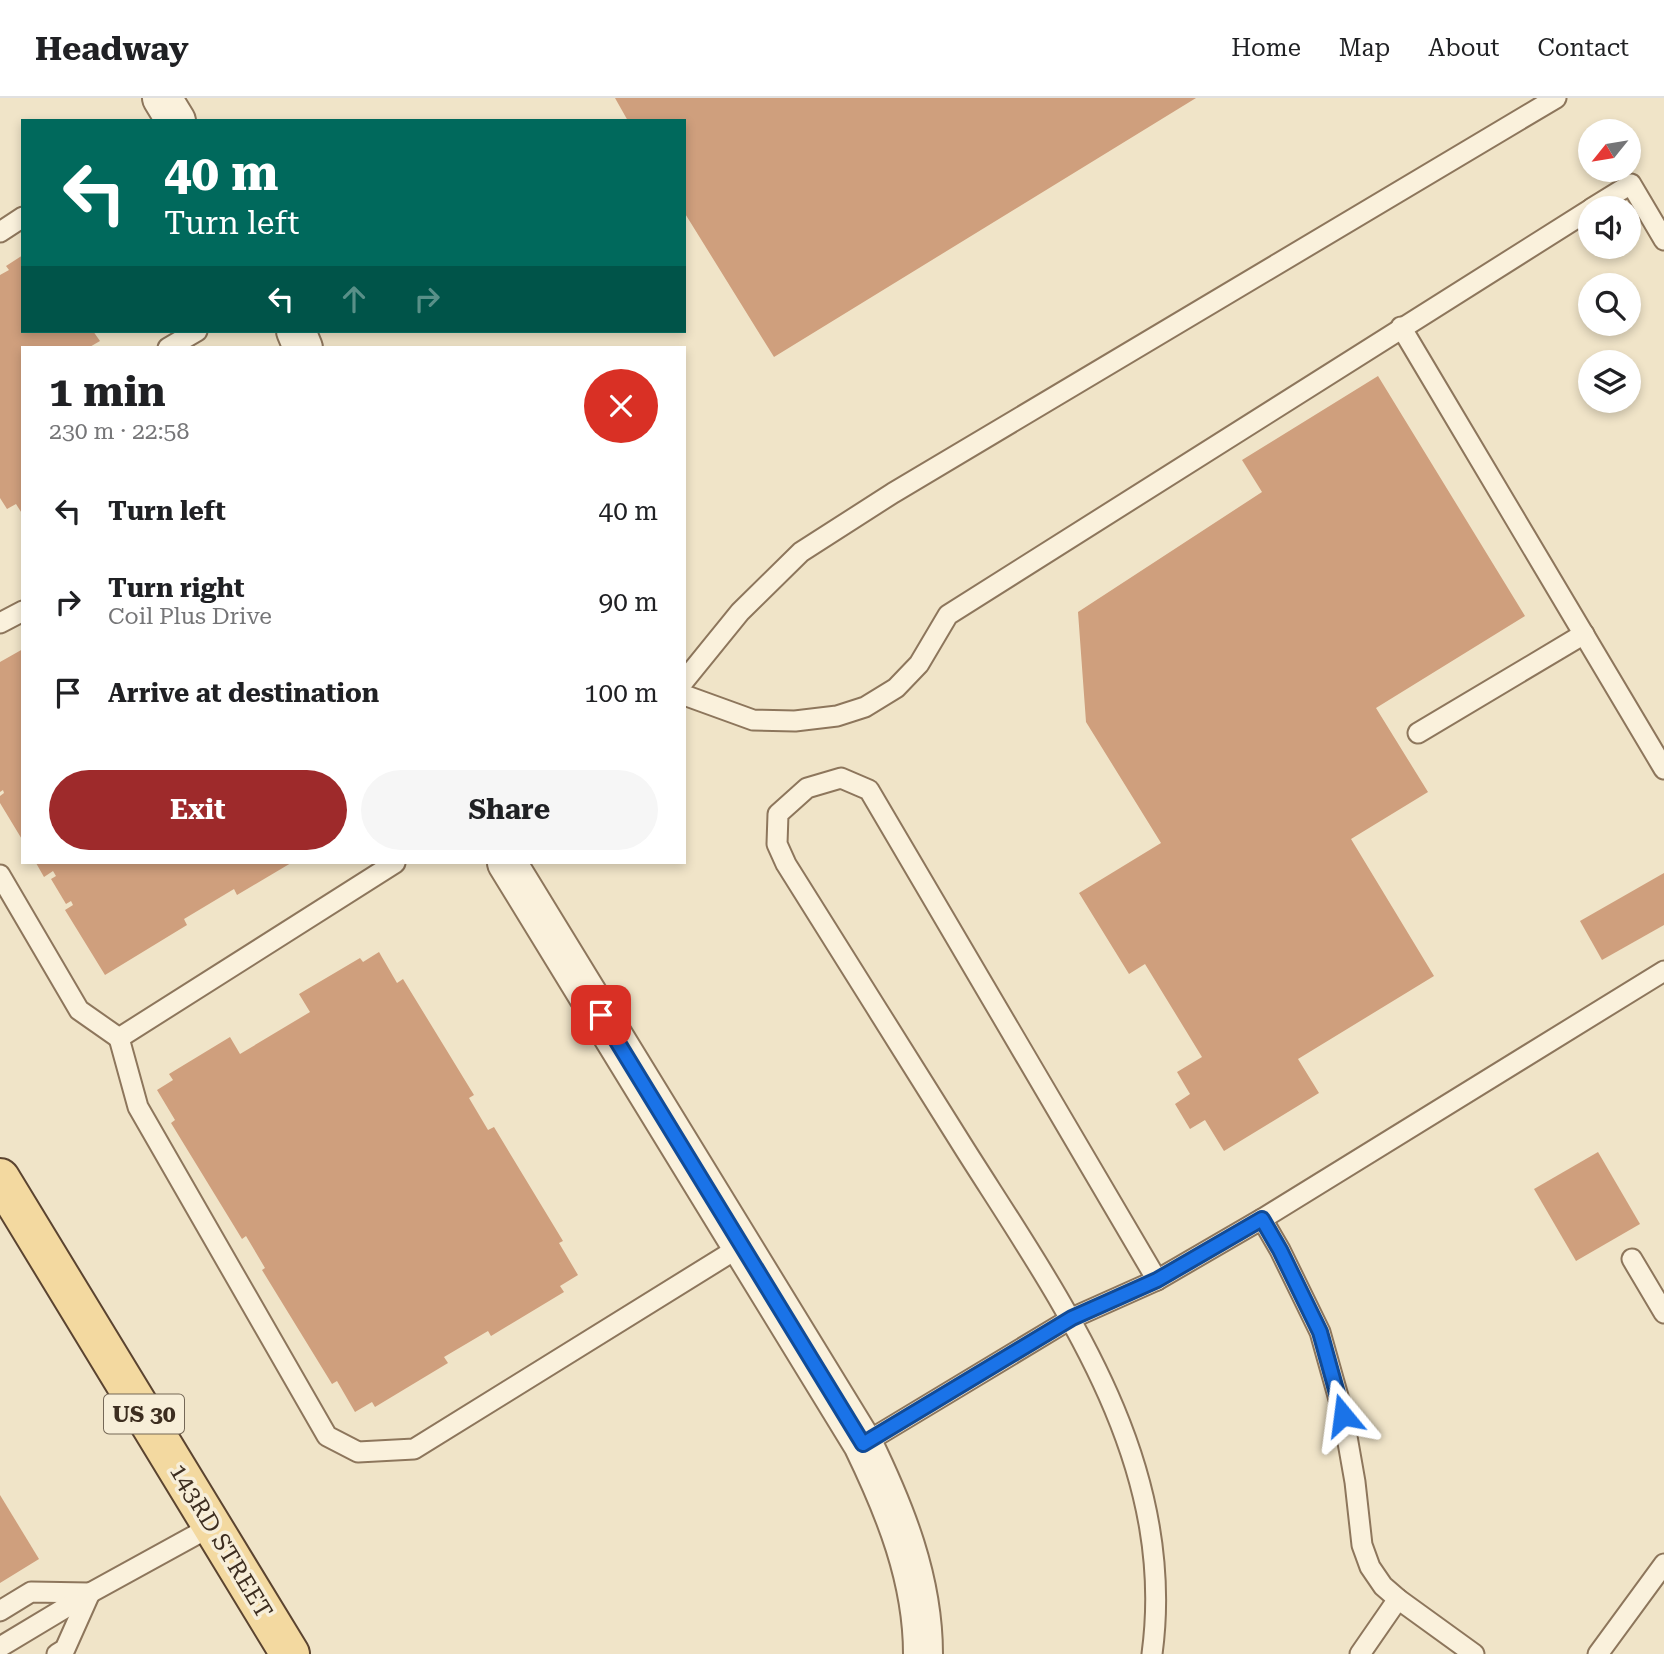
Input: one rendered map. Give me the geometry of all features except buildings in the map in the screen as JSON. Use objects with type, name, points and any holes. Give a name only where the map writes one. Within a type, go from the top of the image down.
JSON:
[{"type":"main road","name":"143RD STREET","points":[[0,1178],[290,1654]]},
{"type":"street","points":[[162,98],[175,119]]},
{"type":"street","points":[[508,864],[863,1444],[891,1503],[906,1543],[923,1626],[923,1654]]},
{"type":"lane","points":[[686,679],[740,612],[801,552],[893,493],[1556,98]]},
{"type":"lane","points":[[1612,196],[1631,184],[1638,196]]},
{"type":"lane","points":[[1641,201],[1664,240]]},
{"type":"lane","points":[[686,696],[753,720],[806,720],[837,716],[865,707],[896,688],[919,664],[948,615],[1578,218]]},
{"type":"lane","points":[[0,232],[21,219]]},
{"type":"lane","points":[[1401,327],[1664,768]]},
{"type":"lane","points":[[171,346],[194,333]]},
{"type":"lane","points":[[0,623],[21,612]]},
{"type":"lane","points":[[1418,733],[1584,634]]},
{"type":"lane","points":[[1152,1654],[1156,1619],[1153,1549],[1137,1470],[1112,1399],[1072,1318],[786,864],[777,844],[778,814],[807,789],[841,778],[869,790],[1157,1280]]},
{"type":"lane","points":[[119,1038],[393,864]]},
{"type":"lane","points":[[0,876],[79,1010],[119,1038],[138,1107],[327,1436],[358,1452],[414,1450],[743,1245]]},
{"type":"lane","points":[[863,1444],[1072,1318],[1157,1280],[1262,1219],[1664,971]]},
{"type":"lane","points":[[1262,1219],[1320,1332],[1343,1415],[1355,1482],[1362,1545],[1370,1567],[1383,1586],[1398,1600],[1474,1654]]},
{"type":"lane","points":[[1632,1259],[1664,1313]]},
{"type":"lane","points":[[0,1647],[90,1593],[212,1526]]},
{"type":"lane","points":[[1598,1654],[1664,1564]]},
{"type":"lane","points":[[0,1611],[31,1592],[90,1593]]},
{"type":"lane","points":[[57,1654],[65,1649],[90,1593]]},
{"type":"lane","points":[[1360,1654],[1398,1600]]},
{"type":"route","points":[[601,1015],[863,1444],[1072,1318],[1157,1280],[1262,1219],[1320,1332],[1343,1415]]}]
